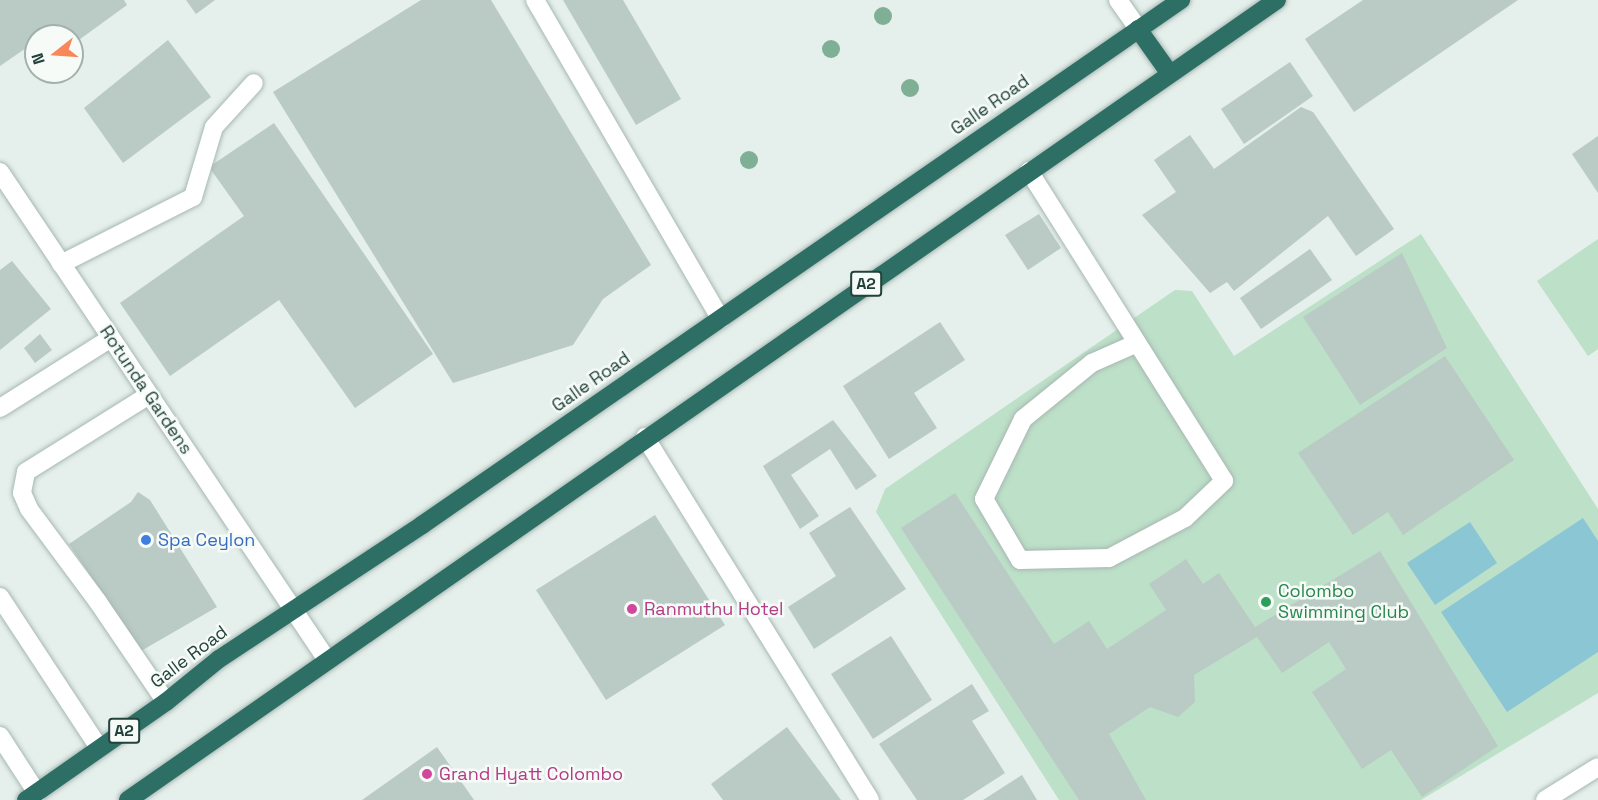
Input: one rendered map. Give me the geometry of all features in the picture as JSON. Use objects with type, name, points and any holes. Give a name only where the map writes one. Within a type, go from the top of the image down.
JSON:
[{"type":"highway","name":"Galle Road","points":[[32,796],[166,702],[291,609],[422,525],[1181,0]]},
{"type":"highway","name":"A2","points":[[128,800],[645,437],[1277,0]]},
{"type":"highway","points":[[1138,29],[1170,74]]},
{"type":"main road","points":[[535,0],[721,319]]},
{"type":"main road","points":[[1118,0],[1138,29]]},
{"type":"main road","points":[[61,264],[193,196],[214,127],[254,83]]},
{"type":"main road","points":[[1029,171],[1135,344],[1224,481],[1185,518],[1108,558],[1020,560],[984,499],[1023,419],[1092,363],[1135,344]]},
{"type":"main road","name":"Rotunda Gardens","points":[[0,172],[327,660]]},
{"type":"main road","points":[[0,408],[111,338]]},
{"type":"main road","points":[[149,395],[26,472],[22,493],[29,510],[98,602],[166,702]]},
{"type":"main road","points":[[645,437],[870,800]]},
{"type":"main road","points":[[0,597],[99,748]]},
{"type":"main road","points":[[0,736],[32,796]]},
{"type":"main road","points":[[1545,800],[1598,767]]},
{"type":"green space","name":"Colombo Swimming Club","points":[[1421,234],[1598,509],[1598,693],[1421,800],[1059,800],[876,512],[885,489],[1175,290],[1192,291],[1234,356]]},
{"type":"green space","points":[[1598,239],[1598,349],[1588,356],[1537,281]]},
{"type":"water","points":[[1583,518],[1598,541],[1598,652],[1507,712],[1441,612]]},
{"type":"water","points":[[1470,522],[1497,563],[1435,605],[1407,563]]},
{"type":"building","points":[[0,0],[124,0],[127,5],[84,36],[84,24],[24,24],[24,49],[0,66]]},
{"type":"building","points":[[186,0],[215,0],[196,14]]},
{"type":"building","points":[[421,0],[491,0],[651,265],[603,299],[573,345],[453,383],[273,92]]},
{"type":"building","points":[[563,0],[623,0],[681,99],[636,125]]},
{"type":"building","points":[[1363,0],[1518,0],[1354,112],[1305,39]]},
{"type":"building","points":[[168,40],[211,97],[123,163],[84,108]]},
{"type":"building","points":[[1290,62],[1313,96],[1244,144],[1221,109]]},
{"type":"building","points":[[1301,107],[1313,112],[1394,229],[1356,256],[1328,216],[1234,291],[1227,282],[1210,293],[1142,215],[1176,192],[1154,160],[1190,135],[1214,169]]},
{"type":"building","points":[[274,123],[433,354],[355,408],[279,300],[170,376],[120,303],[244,216],[209,167]]},
{"type":"building","points":[[1598,136],[1598,193],[1572,154]]},
{"type":"building","points":[[1039,214],[1061,248],[1028,270],[1005,235]]},
{"type":"building","points":[[1310,249],[1332,280],[1261,329],[1240,298]]},
{"type":"building","points":[[1402,253],[1447,348],[1360,405],[1303,317]]},
{"type":"building","points":[[12,261],[51,309],[0,350],[0,270]]},
{"type":"building","points":[[940,322],[965,360],[914,393],[937,428],[889,459],[843,386]]},
{"type":"building","points":[[40,334],[52,350],[35,363],[24,348]]},
{"type":"building","points":[[1445,356],[1514,460],[1403,535],[1388,512],[1353,535],[1298,453]]},
{"type":"building","points":[[833,420],[877,476],[856,490],[830,449],[791,475],[819,516],[800,529],[763,466]]},
{"type":"building","points":[[138,492],[150,500],[217,607],[141,651],[69,544],[131,502]]},
{"type":"building","points":[[955,493],[1054,644],[1089,621],[1107,649],[1166,610],[1149,584],[1186,559],[1203,584],[1219,573],[1255,627],[1380,551],[1498,746],[1422,797],[1391,750],[1362,769],[1312,692],[1346,669],[1329,642],[1282,673],[1257,637],[1194,675],[1195,702],[1178,717],[1150,707],[1109,734],[1146,800],[1079,800],[901,528]]},
{"type":"building","points":[[850,507],[906,589],[814,649],[788,607],[836,576],[809,533]]},
{"type":"building","points":[[655,515],[725,625],[606,700],[536,590]]},
{"type":"building","points":[[891,636],[932,700],[873,739],[831,674]]},
{"type":"building","points":[[972,684],[989,711],[972,721],[1005,773],[963,800],[917,800],[879,744]]},
{"type":"building","points":[[787,727],[841,800],[723,800],[711,784]]},
{"type":"building","name":"Grand Hyatt Colombo","points":[[437,747],[474,800],[362,800]]},
{"type":"building","points":[[1022,775],[1037,800],[983,800]]},
{"type":"place","name":"Spa Ceylon","points":[[146,540]]},
{"type":"place","name":"Colombo Swimming Club","points":[[1266,602]]},
{"type":"place","name":"Ranmuthu Hotel","points":[[632,609]]},
{"type":"place","name":"Grand Hyatt Colombo","points":[[427,774]]}]
